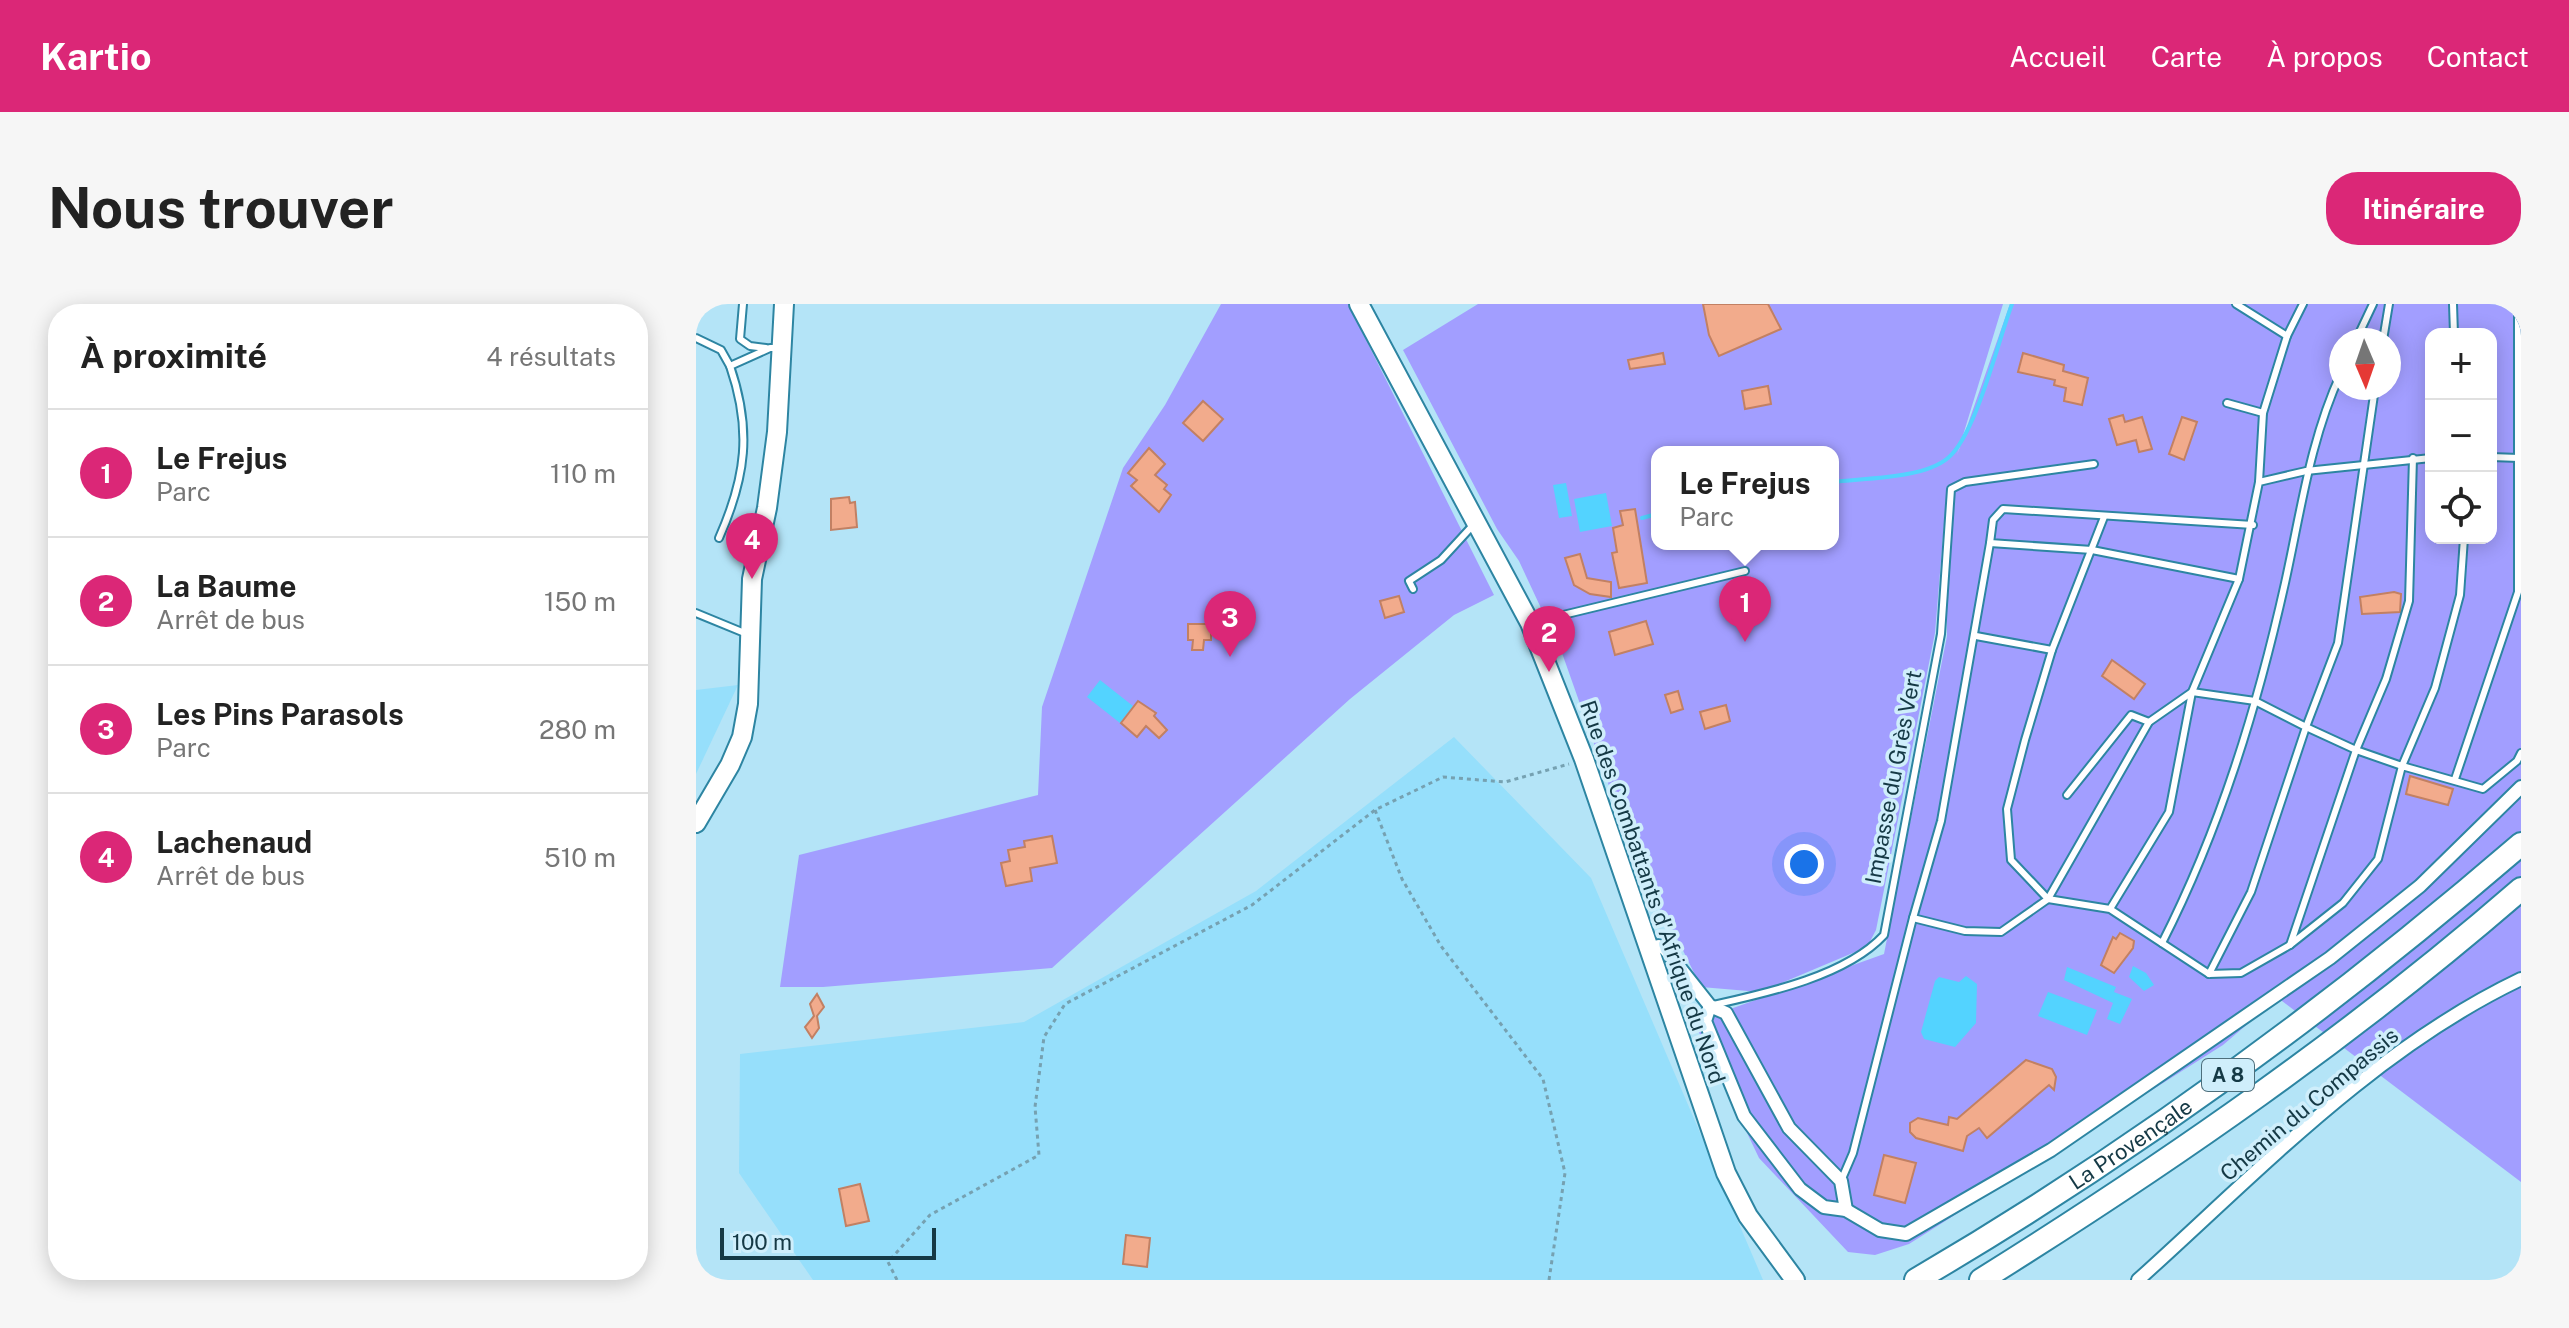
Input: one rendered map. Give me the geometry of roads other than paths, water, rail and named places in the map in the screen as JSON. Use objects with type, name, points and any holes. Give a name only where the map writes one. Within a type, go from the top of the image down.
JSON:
[{"type":"highway","name":"La Provençale","points":[[1916,1280],[2066,1187],[2215,1085],[2370,970],[2521,844]]},
{"type":"highway","name":"La Provençale","points":[[1981,1280],[2099,1206],[2265,1091],[2444,954],[2521,889]]},
{"type":"main road","points":[[696,823],[730,765],[742,737],[748,704],[752,579],[767,508],[777,432],[776,348],[784,304]]},
{"type":"main road","name":"Rue des Combattants d'Afrique du Nord","points":[[1359,304],[1530,623],[1584,759],[1726,1173],[1761,1236],[1795,1280]]},
{"type":"street","points":[[1710,1006],[1705,1021],[1744,1116],[1800,1189],[1824,1207],[1846,1210],[1880,1230],[1906,1234],[2051,1150],[2330,958],[2420,886],[2521,787]]},
{"type":"street","points":[[1648,950],[1659,946],[1665,949],[1710,1006],[1726,1013],[1789,1128],[1841,1181],[1846,1210]]},
{"type":"street","name":"Chemin du Compassis","points":[[2138,1280],[2357,1084],[2472,1003],[2521,979]]},
{"type":"lane","points":[[743,304],[740,339],[750,346],[776,348]]},
{"type":"lane","points":[[2236,304],[2287,336]]},
{"type":"lane","points":[[2110,909],[2169,812],[2192,692],[2239,579],[2253,525],[2263,413],[2287,336],[2303,304]]},
{"type":"lane","points":[[2362,328],[2373,304]]},
{"type":"lane","points":[[2385,328],[2389,304]]},
{"type":"lane","points":[[2453,304],[2454,328]]},
{"type":"lane","points":[[2455,779],[2518,592],[2518,304]]},
{"type":"lane","points":[[696,338],[721,350],[730,366],[743,412],[741,486],[719,538]]},
{"type":"lane","points":[[730,366],[776,348]]},
{"type":"lane","points":[[2162,943],[2196,876],[2230,789],[2285,582],[2306,471],[2331,400]]},
{"type":"lane","points":[[2209,974],[2251,892],[2306,727],[2338,643],[2373,400]]},
{"type":"lane","points":[[2227,403],[2263,413]]},
{"type":"lane","points":[[2497,457],[2520,458]]},
{"type":"lane","points":[[2290,945],[2356,750],[2386,679],[2409,601],[2413,458]]},
{"type":"lane","points":[[2259,482],[2306,471],[2425,458]]},
{"type":"lane","name":"Impasse du Grès Vert","points":[[1710,1006],[1769,993],[1866,954],[1884,935],[1941,634],[1951,489],[1965,482],[2094,464]]},
{"type":"lane","points":[[1841,1181],[1853,1153],[1941,821],[1976,636],[1993,520],[2003,509],[2253,525]]},
{"type":"lane","points":[[2104,517],[2052,650],[2007,809],[2011,860],[2048,899],[2110,909],[2209,974],[2241,973],[2290,945],[2343,903],[2378,859],[2402,766],[2435,688],[2457,608],[2463,544]]},
{"type":"lane","points":[[1413,589],[1409,581],[1441,560],[1477,521]]},
{"type":"lane","points":[[1990,543],[2092,550],[2239,579]]},
{"type":"lane","points":[[1530,623],[1745,571]]},
{"type":"lane","points":[[696,613],[750,636]]},
{"type":"lane","points":[[1976,636],[2052,650]]},
{"type":"lane","points":[[1913,918],[1965,931],[2001,932],[2048,899],[2149,722],[2192,692],[2255,701],[2356,750],[2483,789],[2520,757]]},
{"type":"lane","points":[[2067,795],[2131,715],[2149,722]]},
{"type":"waterway","points":[[1839,481],[1909,474],[1948,458],[1958,446],[1977,409],[2012,304]]},
{"type":"waterway","points":[[1642,518],[1651,516]]},
{"type":"place","name":"Lachenaud","points":[[752,579]]},
{"type":"place","name":"Le Frejus","points":[[1745,642]]},
{"type":"place","name":"Les Pins Parasols","points":[[1230,657]]},
{"type":"place","name":"La Baume","points":[[1549,672]]}]
